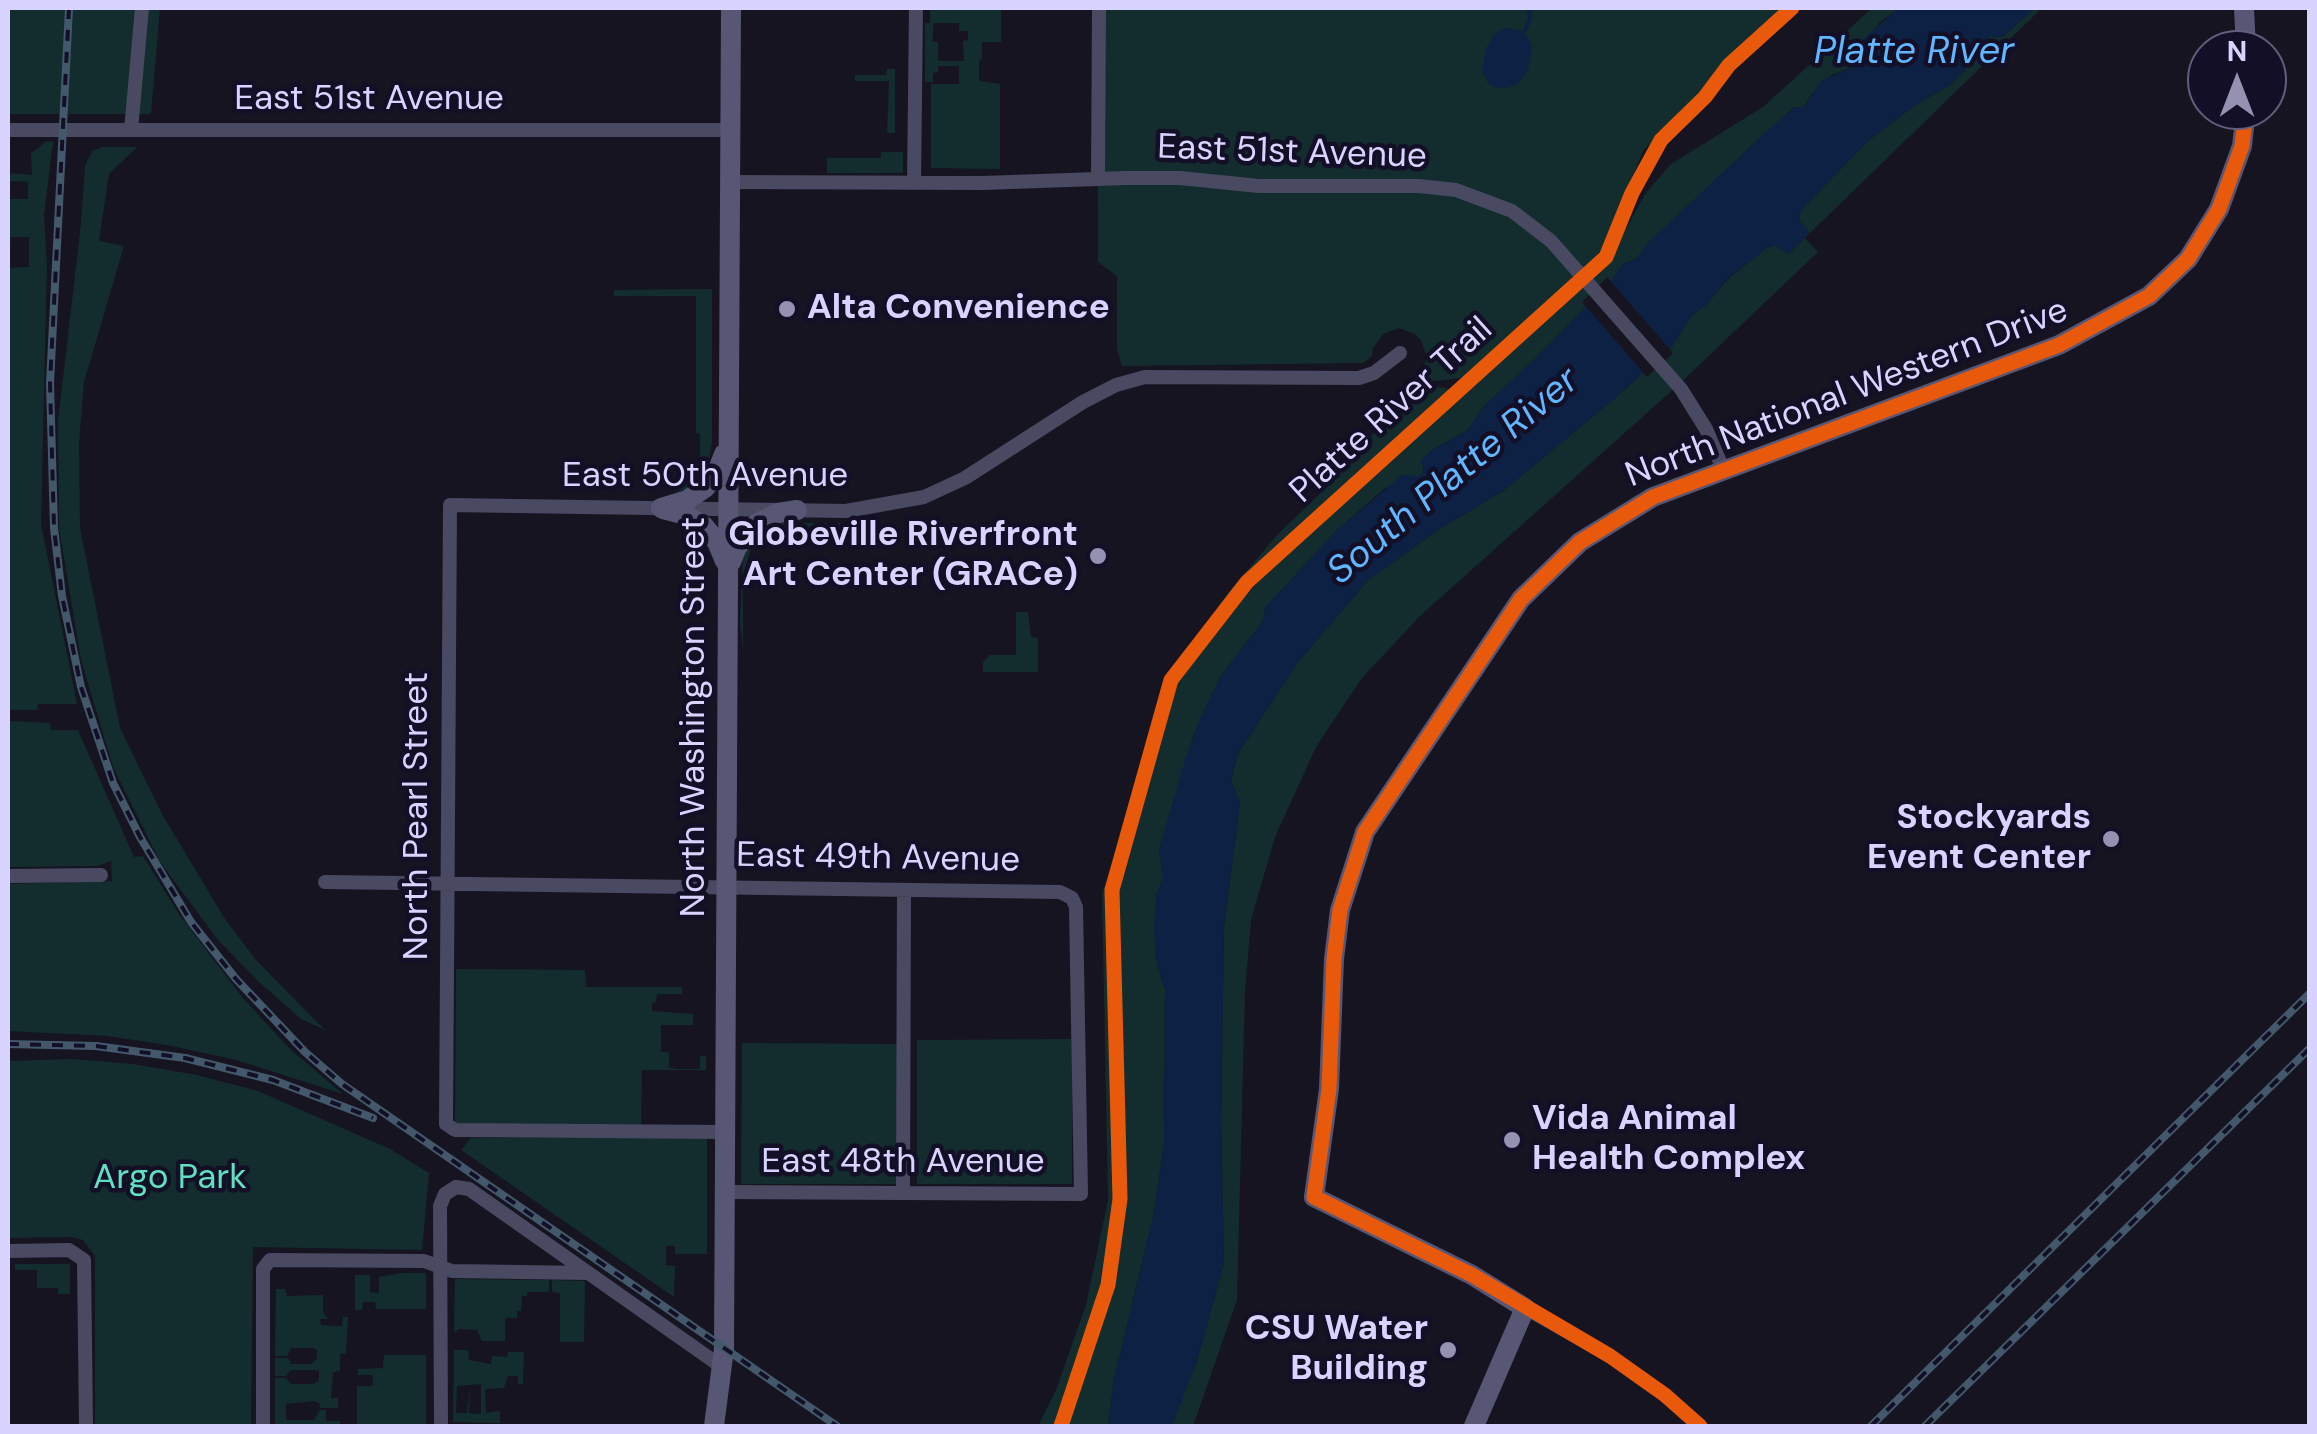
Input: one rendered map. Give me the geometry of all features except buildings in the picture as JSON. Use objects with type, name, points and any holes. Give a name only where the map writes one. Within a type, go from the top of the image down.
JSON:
[{"type":"street","points":[[131,130],[142,8]]},
{"type":"street","name":"North Washington Street","points":[[714,1426],[722,1368],[725,1192],[730,8]]},
{"type":"street","points":[[914,183],[916,8]]},
{"type":"street","points":[[1098,179],[1099,8]]},
{"type":"street","name":"East 51st Avenue","points":[[8,130],[730,130]]},
{"type":"street","name":"North National Western Drive","points":[[1525,1308],[1472,1275],[1314,1197],[1329,1090],[1340,910],[1364,832],[1485,649],[1521,599],[1550,568],[1610,521],[1653,497],[2018,362],[2119,315],[2149,296],[2188,259],[2219,209],[2242,146],[2244,130]]},
{"type":"street","name":"East 51st Avenue","points":[[730,182],[1180,178],[1260,186],[1418,186],[1456,190],[1493,201],[1533,224],[1573,265],[1680,389],[1706,429],[1722,469]]},
{"type":"street","name":"East 50th Avenue","points":[[450,505],[846,511],[924,497],[965,478],[1083,402],[1130,381],[1145,377],[1359,378],[1374,374],[1400,353]]},
{"type":"street","points":[[662,508],[688,500],[705,488],[720,465],[728,433]]},
{"type":"street","name":"North Pearl Street","points":[[450,505],[448,1127],[725,1132]]},
{"type":"street","points":[[662,508],[686,515],[706,529],[721,549],[728,574]]},
{"type":"street","points":[[728,574],[736,547],[749,530],[771,516],[796,510]]},
{"type":"street","points":[[8,876],[101,875]]},
{"type":"street","name":"East 49th Avenue","points":[[325,882],[1060,892],[1070,896],[1076,907],[1081,1194]]},
{"type":"street","points":[[902,1193],[904,890]]},
{"type":"street","points":[[440,1426],[442,1200],[450,1190],[463,1187],[722,1368]]},
{"type":"street","name":"East 48th Avenue","points":[[725,1192],[1081,1194]]},
{"type":"street","points":[[8,1251],[70,1250],[82,1257],[87,1271],[86,1426]]},
{"type":"street","points":[[263,1426],[263,1270],[275,1258],[424,1260],[452,1271],[590,1273]]},
{"type":"street","points":[[1474,1426],[1525,1308],[1610,1356],[1700,1426]]},
{"type":"green space","points":[[8,8],[160,8],[151,114],[8,114]]},
{"type":"green space","points":[[930,8],[1001,8],[1001,42],[982,42],[979,60],[979,81],[1000,84],[1000,169],[931,168],[931,84],[959,84],[959,66],[938,66],[933,82],[925,82],[925,23],[930,23]],"holes":[[[934,23],[959,23],[959,31],[968,31],[968,40],[963,41],[964,61],[938,61],[938,42],[932,42]]]},
{"type":"green space","points":[[1097,8],[1782,8],[1722,64],[1704,91],[1643,151],[1602,253],[1471,377],[1433,381],[1420,376],[1427,357],[1421,340],[1399,328],[1383,334],[1372,356],[1363,363],[1122,366],[1117,349],[1117,276],[1098,262]]},
{"type":"green space","points":[[1872,8],[1899,8],[1879,23],[1853,67],[1832,75],[1804,107],[1794,107],[1649,242],[1636,259],[1623,264],[1536,358],[1484,406],[1468,430],[1432,450],[1421,461],[1424,470],[1419,477],[1385,488],[1335,532],[1265,608],[1263,621],[1220,677],[1193,737],[1159,850],[1164,877],[1156,896],[1156,958],[1165,990],[1164,1144],[1154,1213],[1114,1379],[1108,1426],[1038,1426],[1056,1390],[1086,1305],[1108,1200],[1102,893],[1184,669],[1260,580],[1609,260],[1645,194],[1671,164],[1763,107]]},
{"type":"green space","points":[[2035,8],[2042,8],[1810,233],[1803,226],[1799,220],[1801,210],[1869,140],[1951,84],[1976,58],[1990,36],[2002,37]]},
{"type":"green space","points":[[887,69],[895,69],[895,133],[887,133],[889,81],[855,81],[855,75],[886,75]]},
{"type":"green space","points":[[45,142],[53,142],[44,216],[47,266],[41,524],[77,704],[38,704],[37,710],[8,710],[8,268],[29,267],[29,237],[11,237],[8,249],[8,199],[28,199],[28,182],[8,181],[8,173],[32,175],[31,154]]},
{"type":"green space","points":[[102,147],[137,147],[109,174],[99,241],[124,246],[84,382],[79,443],[80,528],[120,728],[162,814],[225,919],[256,960],[325,1030],[301,1019],[259,982],[218,940],[160,862],[113,767],[81,660],[59,528],[58,421],[85,166],[92,151]]},
{"type":"green space","points":[[881,152],[903,152],[903,173],[827,173],[827,158],[881,158]]},
{"type":"green space","points":[[1805,238],[1818,252],[1676,387],[1420,616],[1362,678],[1316,747],[1275,837],[1251,920],[1245,991],[1237,1300],[1193,1426],[1170,1426],[1197,1361],[1224,1263],[1224,926],[1240,803],[1231,780],[1238,754],[1298,662],[1368,580],[1441,528],[1503,491],[1615,398],[1671,348],[1692,315],[1728,279],[1766,248],[1775,245],[1788,254]]},
{"type":"green space","points":[[712,289],[712,443],[708,466],[699,481],[675,491],[674,484],[687,480],[700,463],[700,434],[696,433],[696,296],[614,296],[614,290]]},
{"type":"green space","points":[[1409,381],[1455,390],[1247,578],[1183,656],[1227,594],[1278,534],[1328,486],[1403,399],[1397,392]]},
{"type":"green space","points":[[844,523],[851,529],[852,540],[845,545],[842,533],[752,545],[743,577],[743,648],[740,622],[743,555],[749,542],[771,524]]},
{"type":"green space","points":[[1016,612],[1028,612],[1031,637],[1038,638],[1038,672],[983,672],[983,662],[990,655],[1016,655]]},
{"type":"green space","points":[[8,721],[50,723],[51,730],[78,730],[134,857],[143,856],[179,914],[243,998],[290,1049],[343,1094],[236,1060],[167,1045],[107,1036],[8,1031],[8,884],[112,881],[111,861],[98,866],[8,867]]},
{"type":"green space","points":[[456,969],[585,970],[586,987],[682,987],[682,994],[657,994],[656,1002],[652,1003],[652,1011],[693,1014],[693,1025],[661,1025],[661,1052],[669,1052],[669,1067],[676,1069],[700,1069],[700,1056],[706,1056],[706,1070],[642,1070],[641,1126],[455,1125]]},
{"type":"green space","points":[[1072,1039],[1072,1184],[917,1184],[917,1040]]},
{"type":"green space","points":[[742,1043],[897,1044],[897,1184],[741,1184]]},
{"type":"green space","name":"Argo Park","points":[[72,1059],[197,1075],[258,1091],[390,1149],[429,1173],[422,1250],[253,1247],[251,1426],[95,1426],[95,1256],[83,1240],[71,1237],[8,1238],[8,1061]]},
{"type":"green space","points":[[471,1138],[707,1138],[707,1254],[675,1254],[675,1246],[666,1246],[666,1265],[675,1266],[674,1297],[461,1150]]},
{"type":"green space","points":[[15,1264],[70,1264],[70,1294],[58,1294],[58,1288],[37,1288],[37,1270],[15,1270]]},
{"type":"green space","points":[[426,1273],[426,1309],[376,1309],[375,1302],[363,1302],[362,1310],[355,1310],[355,1275],[370,1275],[370,1292],[379,1293],[379,1277]]},
{"type":"green space","points":[[455,1279],[549,1280],[549,1292],[527,1292],[527,1296],[522,1296],[517,1318],[505,1318],[505,1341],[482,1341],[477,1330],[459,1329],[454,1333]]},
{"type":"green space","points":[[552,1280],[585,1281],[584,1342],[560,1342],[560,1293],[552,1292]]},
{"type":"green space","points":[[276,1289],[285,1289],[287,1296],[323,1295],[323,1312],[328,1319],[320,1319],[321,1325],[342,1326],[343,1317],[348,1317],[346,1353],[340,1354],[340,1371],[333,1372],[331,1398],[338,1398],[338,1408],[320,1408],[314,1401],[286,1404],[286,1420],[314,1420],[320,1410],[326,1410],[326,1421],[340,1421],[340,1426],[275,1426],[275,1378],[286,1378],[291,1384],[319,1381],[319,1371],[313,1370],[291,1370],[286,1376],[275,1376],[275,1358],[288,1358],[291,1364],[312,1364],[317,1358],[313,1348],[291,1348],[287,1356],[275,1356]]},
{"type":"green space","points":[[454,1350],[468,1350],[469,1360],[491,1364],[492,1356],[524,1352],[523,1384],[518,1384],[518,1376],[508,1376],[504,1388],[485,1389],[486,1413],[500,1411],[500,1423],[453,1422]],"holes":[[[481,1384],[481,1414],[469,1413],[470,1389],[467,1413],[456,1413],[457,1386]]]},
{"type":"green space","points":[[384,1355],[426,1355],[426,1426],[357,1426],[357,1386],[372,1386],[373,1382],[372,1375],[358,1375],[358,1369],[383,1368]]},
{"type":"water","name":"Platte River","points":[[1899,8],[2035,8],[2002,37],[1990,36],[1976,58],[1951,84],[1869,140],[1801,210],[1799,220],[1810,233],[1788,254],[1775,245],[1767,248],[1728,278],[1706,305],[1692,315],[1671,348],[1615,398],[1503,491],[1441,528],[1368,580],[1298,662],[1238,754],[1231,780],[1240,803],[1224,926],[1224,1263],[1197,1361],[1172,1426],[1108,1426],[1114,1379],[1154,1213],[1164,1144],[1165,990],[1156,958],[1154,928],[1156,896],[1163,877],[1159,850],[1186,757],[1220,677],[1263,621],[1265,608],[1335,532],[1402,475],[1419,476],[1424,470],[1421,461],[1432,450],[1468,430],[1484,406],[1536,358],[1623,264],[1636,259],[1649,242],[1768,130],[1795,107],[1804,107],[1821,81],[1853,67],[1865,37]]},
{"type":"water","points":[[1506,28],[1520,30],[1528,37],[1532,47],[1528,70],[1519,83],[1507,88],[1494,87],[1482,70],[1487,46],[1494,35]]},
{"type":"pier","points":[[1607,277],[1673,353],[1647,377],[1582,302]]},
{"type":"waterway","points":[[1524,33],[1529,8]]},
{"type":"railway","points":[[69,8],[50,383],[54,528],[62,596],[81,687],[113,783],[140,837],[191,922],[236,979],[305,1052],[342,1084],[837,1426]]},
{"type":"railway","points":[[1871,1426],[2310,993]]},
{"type":"railway","points":[[8,1044],[96,1046],[185,1058],[273,1080],[373,1118]]},
{"type":"railway","points":[[1925,1426],[2310,1048]]},
{"type":"cycle path","name":"Platte River Trail","points":[[1061,1426],[1108,1285],[1120,1199],[1112,890],[1171,680],[1247,582],[1606,257],[1632,193],[1661,140],[1705,97],[1729,65],[1792,8]]},
{"type":"cycle path","points":[[1700,1426],[1610,1356],[1472,1275],[1314,1197],[1329,1089],[1340,910],[1365,832],[1521,599],[1580,542],[1653,497],[2059,345],[2149,296],[2188,259],[2219,209],[2242,146],[2244,130]]},
{"type":"place","name":"Alta Convenience","points":[[787,309]]},
{"type":"place","name":"Globeville Riverfront Art Center (GRACe)","points":[[1098,556]]},
{"type":"place","name":"Stockyards Event Center","points":[[2111,839]]},
{"type":"place","name":"Vida Animal Health Complex","points":[[1512,1140]]},
{"type":"place","name":"CSU Water Building","points":[[1448,1350]]},
{"type":"water label","name":"South Platte River","points":[[1454,477]]}]
